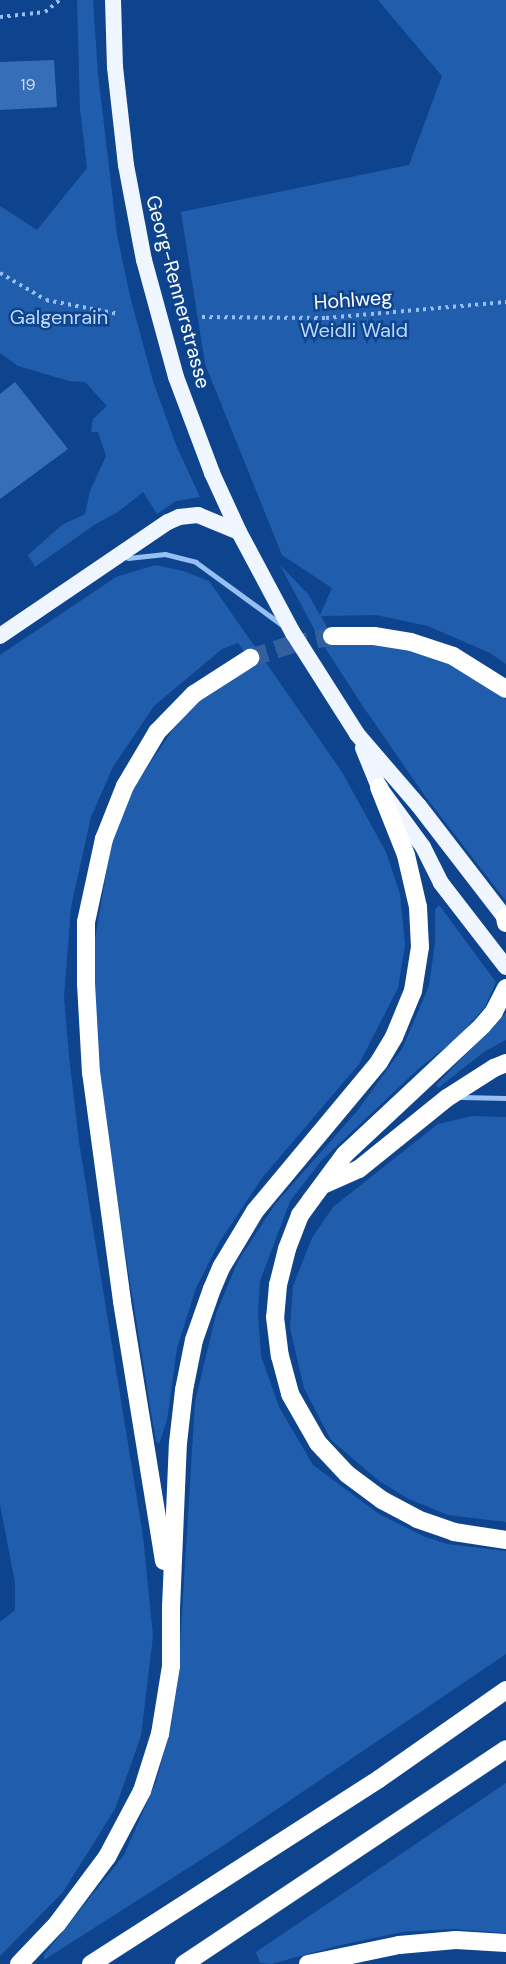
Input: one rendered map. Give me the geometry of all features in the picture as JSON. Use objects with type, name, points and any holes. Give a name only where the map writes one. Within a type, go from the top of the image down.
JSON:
[{"type":"highway","name":"Georg-Rennerstrasse","points":[[113,0],[124,155],[144,260],[165,340],[190,415],[239,532],[293,633],[357,734],[419,806],[506,919]]},
{"type":"highway","points":[[0,636],[168,522],[179,517],[198,515],[239,532]]},
{"type":"highway","points":[[332,636],[374,636],[411,642],[453,656],[506,689]]},
{"type":"highway","points":[[171,1608],[122,1301],[91,1073],[86,984],[86,922],[104,839],[125,786],[157,732],[194,694],[250,658]]},
{"type":"highway","name":"Georg-Rennerstrasse","points":[[357,734],[379,787],[423,847],[441,883],[506,967]]},
{"type":"highway","points":[[19,1964],[83,1893],[124,1828],[142,1791],[160,1734],[171,1666],[171,1608],[178,1443],[184,1390],[194,1340],[212,1289],[222,1266],[255,1211],[379,1062],[394,1037],[413,992],[418,969],[420,927],[414,885],[379,787]]},
{"type":"highway","points":[[506,988],[494,1012],[482,1026],[345,1154],[300,1215],[287,1249],[278,1285],[275,1317],[280,1356],[298,1410],[318,1443],[334,1461],[364,1489],[417,1520],[443,1528],[506,1540]]},
{"type":"highway","points":[[325,1184],[359,1169],[447,1098],[494,1068],[506,1063]]},
{"type":"highway","points":[[91,1964],[379,1779],[506,1690]]},
{"type":"highway","points":[[184,1964],[506,1749]]},
{"type":"highway","points":[[308,1964],[399,1945],[456,1940],[506,1943]]},
{"type":"lane","points":[[110,562],[140,555],[165,554],[196,562],[293,633]]},
{"type":"lane","points":[[447,1098],[477,1096],[506,1098]]},
{"type":"path","points":[[0,17],[45,12],[60,0]]},
{"type":"path","points":[[0,273],[46,300],[119,314]]},
{"type":"path","name":"Hohlweg","points":[[202,317],[326,318],[506,302]]},
{"type":"green space","name":"Galgenrain","points":[[77,0],[93,0],[98,74],[117,235],[130,296],[153,381],[176,445],[200,497],[176,501],[157,514],[143,492],[118,512],[94,525],[35,567],[28,555],[62,525],[85,514],[90,491],[106,456],[98,432],[91,432],[93,419],[107,406],[85,382],[69,381],[18,366],[0,353],[0,206],[37,230],[87,168],[80,109]]},
{"type":"green space","name":"Weidli Wald","points":[[378,0],[506,0],[506,664],[490,653],[428,626],[376,615],[321,616],[336,644],[390,645],[429,655],[466,672],[506,699],[506,901],[425,796],[362,705],[320,640],[280,565],[308,594],[320,615],[332,588],[282,555],[205,364],[181,212],[409,165],[442,76]]},
{"type":"green space","points":[[155,565],[183,571],[209,581],[342,772],[386,852],[400,894],[405,945],[398,988],[359,1064],[262,1178],[220,1241],[196,1288],[177,1348],[167,1420],[159,1444],[156,1441],[122,1232],[93,1021],[92,957],[111,845],[127,798],[181,717],[217,686],[255,666],[238,643],[222,649],[154,706],[113,767],[91,817],[71,907],[64,997],[69,1056],[79,1142],[143,1536],[153,1636],[141,1736],[115,1809],[63,1892],[0,1956],[0,1622],[15,1610],[15,1583],[0,1505],[0,655],[116,577]]},
{"type":"green space","points":[[439,905],[496,982],[485,1007],[457,1038],[417,1070],[322,1160],[290,1201],[260,1281],[258,1313],[261,1356],[279,1407],[313,1465],[379,1514],[423,1536],[447,1544],[506,1551],[506,1654],[224,1845],[44,1960],[44,1955],[124,1855],[156,1782],[171,1727],[178,1678],[195,1402],[216,1314],[238,1261],[276,1203],[358,1110],[402,1049],[429,986],[435,943],[435,910]]},
{"type":"green space","points":[[506,1013],[506,1040],[485,1051],[438,1088],[436,1085]]},
{"type":"green space","points":[[472,1116],[506,1117],[506,1522],[448,1515],[409,1499],[379,1481],[331,1440],[304,1388],[290,1328],[293,1286],[312,1238],[333,1207],[438,1124]]},
{"type":"green space","points":[[506,1783],[506,1933],[454,1929],[402,1932],[341,1945],[271,1964],[260,1963],[256,1952]]},
{"type":"building","points":[[54,60],[57,107],[0,110],[0,62]]},
{"type":"building","points":[[15,382],[68,449],[0,499],[0,394]]},
{"type":"tunnel","points":[[250,658],[290,645],[332,636]]}]
